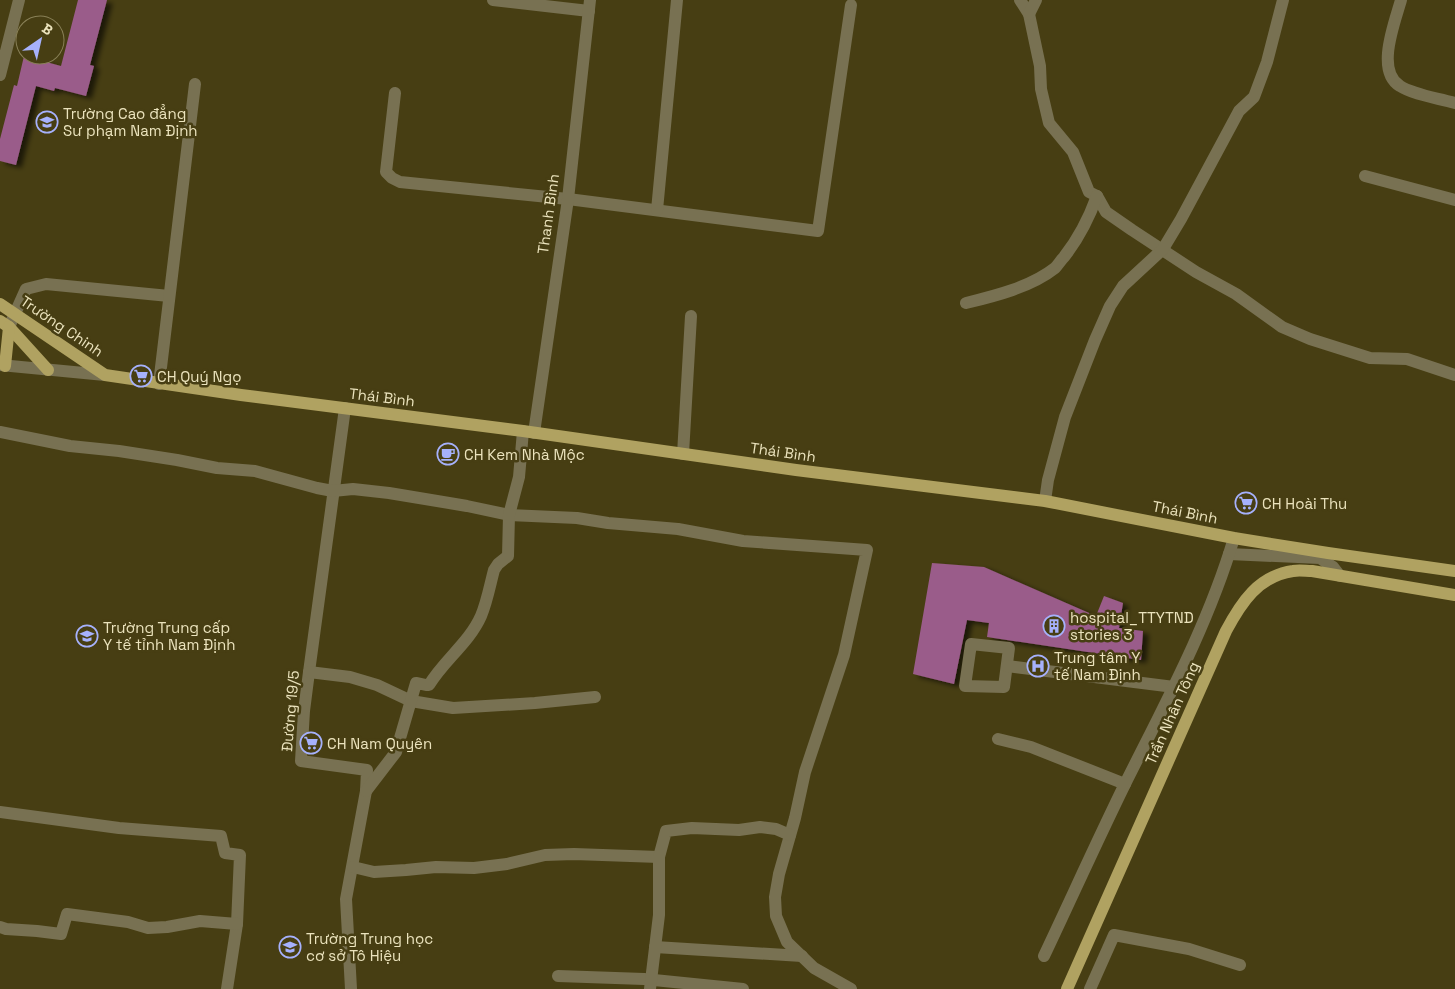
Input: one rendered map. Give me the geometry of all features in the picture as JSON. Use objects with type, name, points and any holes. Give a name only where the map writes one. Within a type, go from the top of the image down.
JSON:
[{"type":"main road","name":"Trường Chinh","points":[[0,304],[106,375]]},
{"type":"main road","name":"Trường Chinh","points":[[3,365],[4,324]]},
{"type":"main road","name":"Trường Chinh","points":[[4,324],[48,370]]},
{"type":"main road","name":"Thái Bình","points":[[106,375],[159,384],[529,432],[796,470],[1045,501],[1234,538],[1455,571]]},
{"type":"main road","name":"Trần Nhân Tông","points":[[1068,989],[1226,632],[1246,598],[1262,583],[1278,575],[1293,571],[1312,570],[1455,595]]},
{"type":"street","points":[[0,75],[19,0]]},
{"type":"street","points":[[493,0],[590,5]]},
{"type":"street","points":[[657,210],[677,0]]},
{"type":"street","points":[[1020,0],[1029,14],[1040,66],[1041,89],[1049,123],[1073,152],[1089,192],[1097,196],[1106,212],[1196,272],[1236,294],[1282,327],[1310,339],[1370,358],[1407,359],[1455,375]]},
{"type":"street","points":[[1029,14],[1036,0]]},
{"type":"street","points":[[1045,501],[1048,480],[1065,417],[1110,306],[1123,286],[1163,249],[1239,111],[1254,97],[1267,62],[1283,0]]},
{"type":"street","points":[[1401,0],[1387,53],[1389,74],[1398,86],[1409,91],[1455,103]]},
{"type":"street","name":"Thanh Bình","points":[[411,702],[417,683],[429,685],[435,675],[456,653],[481,616],[494,570],[508,556],[509,515],[529,432],[568,199],[590,5]]},
{"type":"street","points":[[396,92],[386,172],[400,182],[568,199],[818,231],[851,5]]},
{"type":"street","points":[[159,384],[196,84]]},
{"type":"street","points":[[1365,176],[1455,200]]},
{"type":"street","points":[[966,303],[998,296],[1034,280],[1055,268],[1071,248],[1088,220],[1097,196]]},
{"type":"street","points":[[4,324],[15,314],[26,289],[46,284],[169,296]]},
{"type":"street","points":[[683,454],[691,316]]},
{"type":"street","points":[[3,365],[106,375]]},
{"type":"street","name":"Đường 19/5","points":[[345,408],[304,711],[301,762],[367,770],[366,791],[346,899],[351,989]]},
{"type":"street","points":[[0,432],[70,446],[119,451],[217,468],[255,471],[333,491],[353,489],[389,493],[509,515],[577,518],[608,523],[678,529],[743,541],[867,550],[844,655],[805,772],[796,818],[779,874],[775,897],[776,916],[788,942],[814,968],[851,989]]},
{"type":"street","points":[[1044,956],[1125,784],[1174,688],[1212,602],[1234,538]]},
{"type":"street","points":[[1229,554],[1320,558],[1333,567],[1340,576]]},
{"type":"street","points":[[971,644],[1009,648],[1007,666],[1004,687],[965,686],[971,644]]},
{"type":"street","points":[[1007,666],[1174,688]]},
{"type":"street","points":[[309,672],[350,677],[377,685],[411,702],[453,708],[595,697]]},
{"type":"street","points":[[366,791],[396,752],[411,702]]},
{"type":"street","points":[[998,738],[1031,746],[1125,784]]},
{"type":"street","points":[[0,812],[119,828],[221,836],[225,853],[240,856],[237,924],[227,989]]},
{"type":"street","points":[[651,984],[659,915],[659,857],[666,831],[692,828],[739,830],[760,827],[776,829],[790,835]]},
{"type":"street","points":[[353,867],[374,872],[436,867],[474,868],[507,864],[555,854],[659,857]]},
{"type":"street","points":[[0,927],[61,934],[66,914],[128,922],[148,928],[167,927],[200,921],[237,924]]},
{"type":"street","points":[[1090,989],[1114,935],[1189,949],[1240,965]]},
{"type":"street","points":[[655,947],[802,956]]},
{"type":"street","points":[[558,976],[743,989]]},
{"type":"building","points":[[78,0],[107,0],[90,65],[94,66],[86,96],[55,88],[54,91],[36,86],[16,165],[0,161],[0,139],[14,85],[17,86],[22,65],[65,65],[65,50]]},
{"type":"building","name":"hospital_TTYTND stories 3","points":[[932,563],[984,567],[1096,616],[1104,596],[1123,603],[1119,628],[1143,631],[1141,660],[987,637],[989,623],[967,620],[954,684],[913,674]]},
{"type":"place","name":"Trường Cao đẳng Sư phạm Nam Định","points":[[47,122]]},
{"type":"place","name":"CH Quý Ngọ","points":[[141,376]]},
{"type":"place","name":"CH Kem Nhà Mộc","points":[[448,454]]},
{"type":"place","name":"CH Hoài Thu","points":[[1246,503]]},
{"type":"place","name":"hospital_TTYTND stories 3","points":[[1054,626]]},
{"type":"place","name":"Trường Trung cấp Y tế tỉnh Nam Định","points":[[87,636]]},
{"type":"place","name":"Trung tâm Y tế Nam Định","points":[[1038,666]]},
{"type":"place","name":"CH Nam Quyên","points":[[311,743]]},
{"type":"place","name":"Trường Trung học cơ sở Tô Hiệu","points":[[290,947]]}]
